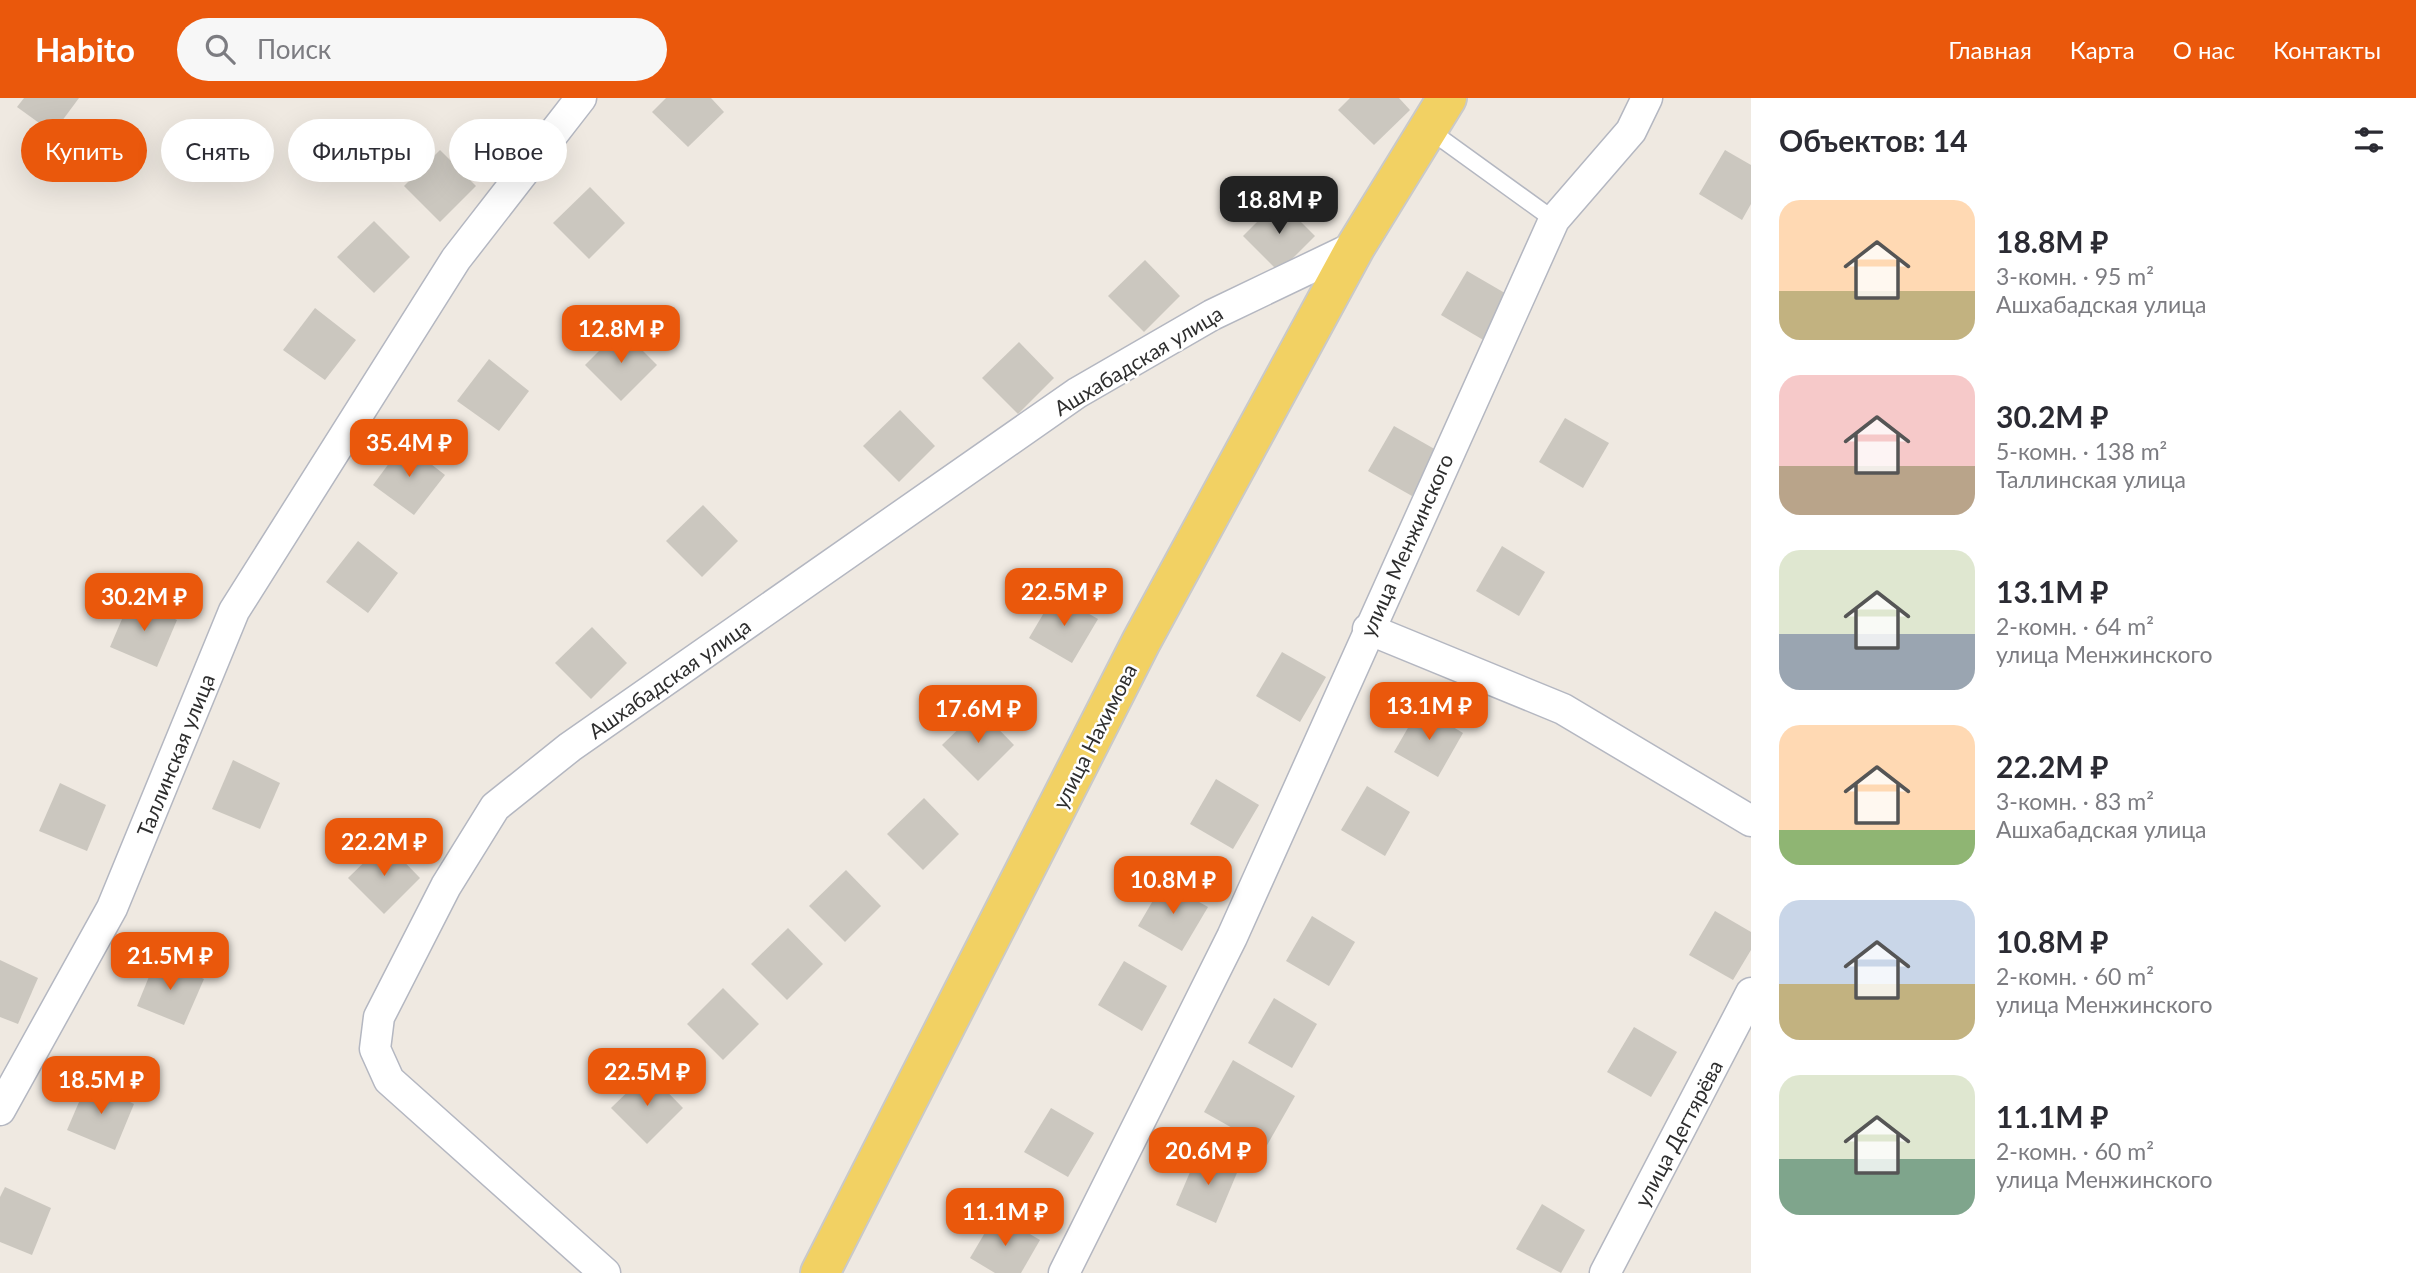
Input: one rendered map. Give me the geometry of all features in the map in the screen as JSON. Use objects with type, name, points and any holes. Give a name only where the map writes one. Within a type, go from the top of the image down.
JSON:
[{"type":"main road","name":"улица Нахимова","points":[[820,1273],[1141,642],[1356,246],[1437,113]]},
{"type":"street","name":"Таллинская улица","points":[[0,1111],[112,908],[234,611],[456,259],[581,98]]},
{"type":"street","name":"улица Менжинского","points":[[1064,1273],[1232,937],[1368,629],[1554,220],[1631,131],[1647,98]]},
{"type":"street","name":"Ашхабадская улица","points":[[605,1273],[388,1080],[375,1049],[379,1017],[446,886],[495,807],[570,747],[1077,393],[1212,315],[1356,246]]},
{"type":"street","points":[[1368,629],[1563,709],[1751,821]]},
{"type":"street","name":"улица Дегтярёва","points":[[1605,1273],[1751,993]]},
{"type":"lane","points":[[1437,113],[1554,220]]},
{"type":"building","points":[[24,98],[79,98],[63,119],[34,119],[17,107]]},
{"type":"building","points":[[666,98],[711,98],[724,112],[688,147],[652,112]]},
{"type":"building","points":[[1350,98],[1399,98],[1410,110],[1374,145],[1338,110]]},
{"type":"building","points":[[440,150],[449,159],[449,182],[472,182],[476,186],[440,222],[404,186],[408,182],[435,182],[435,155]]},
{"type":"building","points":[[1725,150],[1751,165],[1751,204],[1742,220],[1699,194]]},
{"type":"building","points":[[590,187],[625,223],[589,259],[553,223]]},
{"type":"building","points":[[1279,200],[1315,236],[1279,272],[1243,236]]},
{"type":"building","points":[[374,221],[410,257],[374,293],[337,257]]},
{"type":"building","points":[[1145,260],[1180,296],[1144,332],[1108,296]]},
{"type":"building","points":[[1467,271],[1510,296],[1485,341],[1441,315]]},
{"type":"building","points":[[315,308],[356,340],[325,380],[283,350]]},
{"type":"building","points":[[621,329],[657,365],[621,401],[585,365]]},
{"type":"building","points":[[1019,342],[1054,378],[1018,414],[982,378]]},
{"type":"building","points":[[489,359],[529,391],[499,431],[457,401]]},
{"type":"building","points":[[900,410],[935,446],[899,482],[863,446]]},
{"type":"building","points":[[1565,418],[1609,443],[1583,488],[1539,462]]},
{"type":"building","points":[[1394,426],[1438,451],[1412,496],[1368,471]]},
{"type":"building","points":[[404,443],[445,475],[414,515],[373,485]]},
{"type":"building","points":[[703,505],[738,541],[702,577],[666,541]]},
{"type":"building","points":[[358,541],[398,573],[368,613],[326,582]]},
{"type":"building","points":[[1502,546],[1545,572],[1519,616],[1476,591]]},
{"type":"building","points":[[1055,594],[1098,619],[1072,663],[1029,638]]},
{"type":"building","points":[[131,598],[177,620],[157,667],[110,647]]},
{"type":"building","points":[[592,627],[627,663],[591,699],[555,663]]},
{"type":"building","points":[[1282,652],[1326,677],[1300,722],[1256,696]]},
{"type":"building","points":[[1420,707],[1463,733],[1438,777],[1394,752]]},
{"type":"building","points":[[979,709],[1014,745],[978,781],[942,745]]},
{"type":"building","points":[[233,760],[280,783],[260,829],[212,809]]},
{"type":"building","points":[[1216,779],[1259,805],[1233,849],[1190,824]]},
{"type":"building","points":[[60,783],[106,805],[87,851],[39,831]]},
{"type":"building","points":[[1367,786],[1410,812],[1385,856],[1341,830]]},
{"type":"building","points":[[924,798],[959,834],[923,870],[887,834]]},
{"type":"building","points":[[385,842],[420,878],[384,914],[348,878]]},
{"type":"building","points":[[846,870],[881,906],[845,942],[809,906]]},
{"type":"building","points":[[1164,882],[1208,907],[1182,951],[1138,926]]},
{"type":"building","points":[[1715,911],[1751,932],[1751,950],[1733,980],[1689,955]]},
{"type":"building","points":[[1312,916],[1355,942],[1329,986],[1286,961]]},
{"type":"building","points":[[788,928],[823,964],[787,1000],[751,964]]},
{"type":"building","points":[[157,957],[204,979],[184,1025],[137,1006]]},
{"type":"building","points":[[0,960],[38,978],[18,1024],[0,1017]]},
{"type":"building","points":[[1124,961],[1167,986],[1142,1031],[1098,1005]]},
{"type":"building","points":[[723,988],[759,1024],[723,1060],[687,1024]]},
{"type":"building","points":[[1274,998],[1317,1024],[1292,1068],[1248,1043]]},
{"type":"building","points":[[1634,1027],[1677,1052],[1651,1097],[1607,1072]]},
{"type":"building","points":[[1233,1060],[1295,1096],[1266,1147],[1204,1112]]},
{"type":"building","points":[[648,1072],[683,1108],[647,1144],[611,1108]]},
{"type":"building","points":[[88,1081],[134,1104],[115,1150],[67,1130]]},
{"type":"building","points":[[1051,1108],[1094,1133],[1068,1177],[1024,1152]]},
{"type":"building","points":[[1199,1151],[1239,1168],[1216,1223],[1176,1205]]},
{"type":"building","points":[[5,1187],[51,1208],[32,1255],[0,1242],[0,1197]]},
{"type":"building","points":[[1542,1204],[1585,1230],[1561,1273],[1516,1249]]},
{"type":"building","points":[[996,1214],[1040,1240],[1021,1273],[995,1273],[970,1258]]}]
